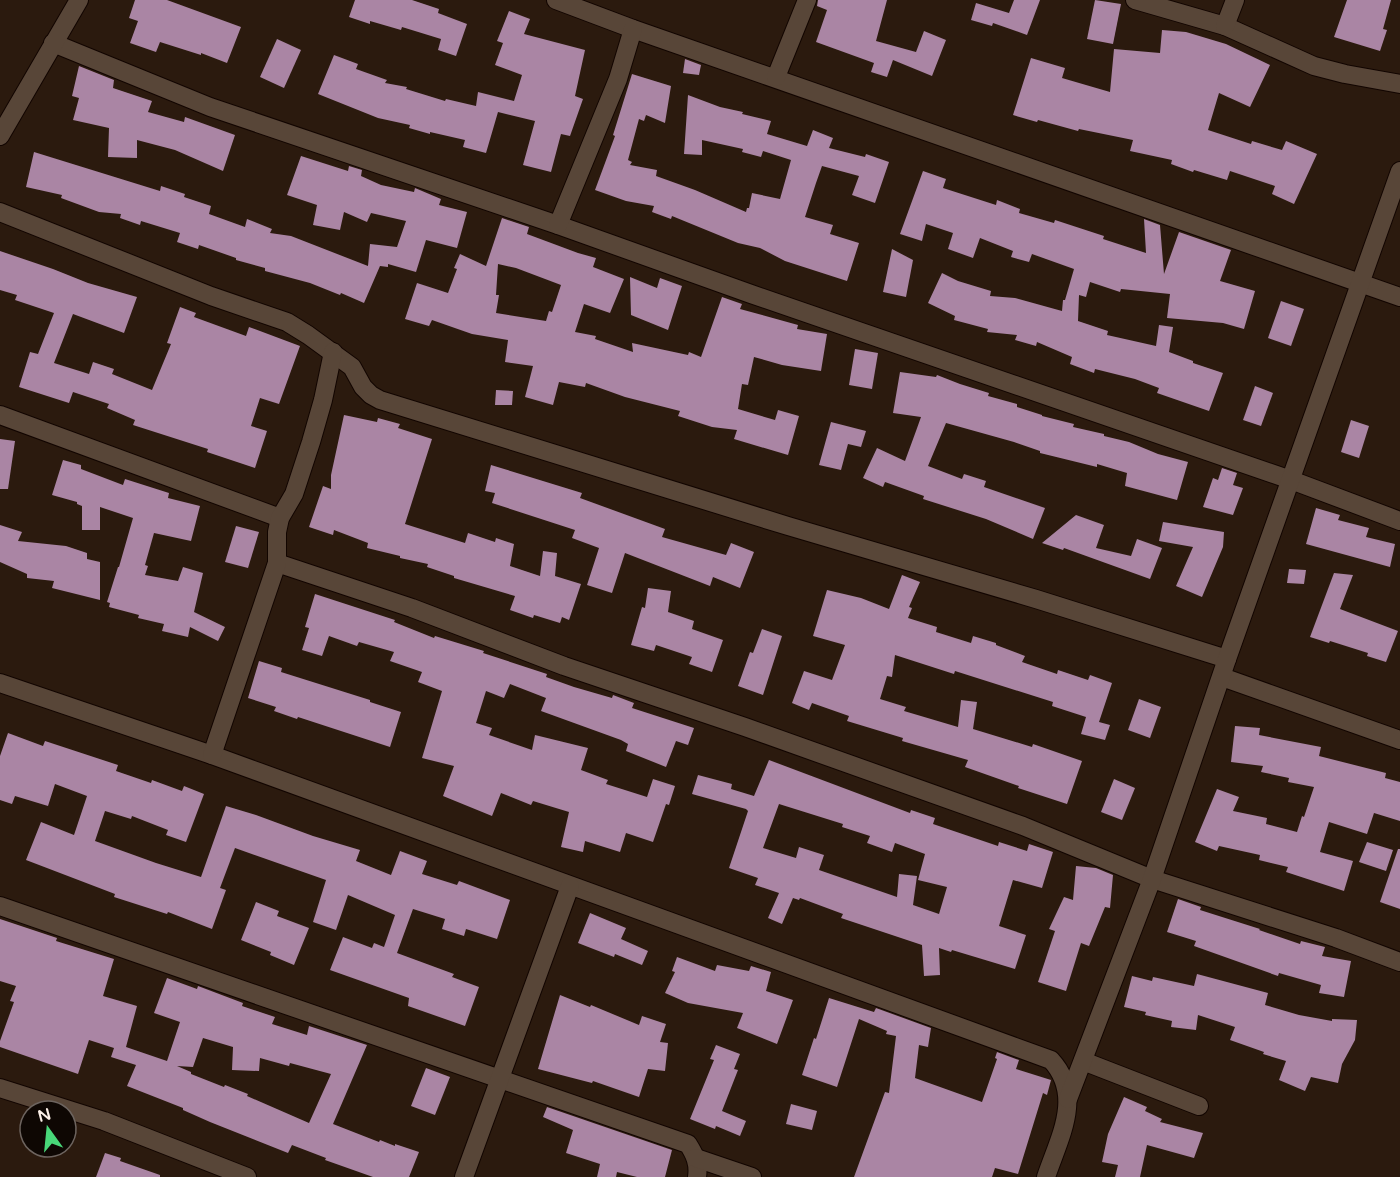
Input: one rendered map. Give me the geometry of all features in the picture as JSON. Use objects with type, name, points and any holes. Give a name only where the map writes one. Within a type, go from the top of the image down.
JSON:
[{"type":"street","points":[[0,136],[79,0]]},
{"type":"street","points":[[556,0],[1400,297]]},
{"type":"street","points":[[776,77],[807,0]]},
{"type":"street","points":[[1135,0],[1225,26],[1314,66],[1400,84]]},
{"type":"street","points":[[1225,26],[1235,0]]},
{"type":"street","points":[[558,225],[618,79],[633,29]]},
{"type":"street","points":[[53,43],[210,107],[558,225],[1400,520]]},
{"type":"street","points":[[1046,1177],[1066,1117],[1068,1099],[1152,879],[1227,659],[1400,171]]},
{"type":"street","points":[[0,212],[211,296],[287,322],[352,367],[363,387],[380,400],[1227,659]]},
{"type":"street","points":[[212,755],[277,563],[277,532],[280,518],[294,494],[311,442],[333,352]]},
{"type":"street","points":[[0,415],[280,518]]},
{"type":"street","points":[[277,563],[412,608],[564,666],[745,727],[1023,826],[1152,879],[1336,938],[1400,962]]},
{"type":"street","points":[[1222,677],[1400,740]]},
{"type":"street","points":[[0,683],[212,755],[1051,1060],[1061,1075],[1068,1099]]},
{"type":"street","points":[[464,1177],[570,886]]},
{"type":"street","points":[[0,906],[688,1144],[696,1158],[699,1169],[698,1177]]},
{"type":"street","points":[[1083,1060],[1199,1106]]},
{"type":"street","points":[[0,1088],[104,1122],[247,1177]]},
{"type":"street","points":[[696,1158],[752,1177]]},
{"type":"building","points":[[135,0],[167,0],[241,27],[227,63],[160,42],[156,52],[130,43],[138,21],[129,18]]},
{"type":"building","points":[[355,0],[412,0],[439,9],[438,13],[467,24],[456,56],[438,50],[441,39],[402,27],[401,30],[349,17]]},
{"type":"building","points":[[818,0],[887,0],[876,41],[916,52],[924,31],[946,40],[932,76],[893,60],[887,77],[871,72],[874,63],[816,42],[827,10],[817,6]]},
{"type":"building","points":[[1014,0],[1040,0],[1027,35],[993,23],[992,26],[971,20],[976,3],[1009,13]]},
{"type":"building","points":[[1095,0],[1121,4],[1113,44],[1087,39]]},
{"type":"building","points":[[1347,0],[1391,0],[1383,29],[1387,30],[1380,51],[1334,37]]},
{"type":"building","points":[[509,11],[530,19],[524,34],[585,50],[575,96],[583,99],[570,136],[561,134],[551,172],[523,165],[535,121],[498,112],[486,153],[463,147],[465,140],[409,128],[410,125],[378,118],[318,94],[334,55],[358,64],[356,69],[387,80],[385,83],[407,87],[406,89],[445,101],[446,99],[476,106],[478,92],[514,101],[522,75],[495,65],[503,43],[497,41]]},
{"type":"building","points":[[1162,30],[1186,32],[1226,44],[1270,65],[1250,107],[1219,93],[1208,130],[1251,144],[1252,141],[1282,150],[1286,141],[1317,154],[1294,204],[1272,194],[1275,186],[1230,171],[1227,180],[1171,164],[1172,160],[1130,151],[1133,140],[1079,129],[1078,131],[1013,115],[1031,58],[1065,68],[1062,78],[1110,92],[1114,49],[1160,53]]},
{"type":"building","points":[[277,39],[301,50],[284,88],[260,77]]},
{"type":"building","points":[[685,59],[701,65],[699,75],[683,73]]},
{"type":"building","points":[[79,66],[114,80],[113,88],[152,101],[148,112],[184,122],[185,117],[235,135],[223,171],[175,150],[137,140],[137,158],[108,157],[109,128],[73,120],[79,98],[72,96]]},
{"type":"building","points":[[632,74],[671,86],[665,123],[646,115],[644,121],[639,119],[628,160],[632,162],[630,165],[657,170],[656,176],[746,212],[752,193],[780,199],[791,160],[763,151],[761,157],[742,152],[743,149],[702,140],[702,155],[684,154],[688,95],[720,107],[743,112],[742,114],[771,121],[767,134],[807,146],[813,130],[833,138],[829,148],[865,157],[866,154],[889,162],[875,203],[852,195],[859,176],[822,166],[805,217],[833,225],[830,234],[859,243],[847,281],[785,261],[760,248],[738,243],[672,216],[671,219],[652,212],[654,206],[626,201],[595,190],[615,136],[613,135]]},
{"type":"building","points":[[34,152],[160,191],[161,186],[185,194],[184,197],[211,206],[209,214],[245,227],[247,219],[272,229],[270,233],[291,236],[368,266],[370,244],[397,247],[406,221],[371,213],[367,222],[344,212],[340,230],[313,225],[317,205],[287,195],[301,156],[348,171],[349,166],[362,170],[361,176],[381,185],[414,192],[415,188],[441,199],[439,205],[467,212],[457,248],[426,240],[416,272],[388,264],[388,267],[380,266],[364,303],[341,293],[340,295],[310,283],[265,271],[265,268],[236,260],[236,258],[199,245],[198,249],[177,242],[180,233],[141,221],[140,225],[120,218],[121,214],[99,212],[61,198],[62,195],[26,187]]},
{"type":"building","points":[[923,171],[946,179],[943,188],[996,205],[997,200],[1020,209],[1019,213],[1054,223],[1055,220],[1146,253],[1144,219],[1160,225],[1164,274],[1179,232],[1231,250],[1220,281],[1255,291],[1244,329],[1223,323],[1167,318],[1170,294],[1121,289],[1120,292],[1090,282],[1086,297],[1079,295],[1078,321],[1108,331],[1107,335],[1156,346],[1159,325],[1173,327],[1169,352],[1223,373],[1209,411],[1157,393],[1159,388],[1135,379],[1095,369],[1094,373],[1070,364],[1072,357],[1037,342],[1036,346],[1015,340],[1017,335],[987,332],[988,329],[954,320],[955,316],[928,303],[942,273],[958,281],[991,291],[990,296],[1015,298],[1062,311],[1063,300],[1065,300],[1074,269],[1032,254],[1029,262],[1011,257],[1013,251],[980,238],[973,258],[948,249],[953,233],[926,224],[922,241],[900,234]]},
{"type":"building","points":[[502,218],[529,227],[527,234],[596,258],[593,267],[624,279],[610,313],[584,304],[575,332],[596,336],[595,339],[633,352],[632,343],[688,355],[689,352],[701,357],[722,297],[742,304],[740,309],[798,325],[797,329],[827,334],[821,371],[782,365],[754,357],[748,385],[742,384],[738,409],[775,420],[778,410],[799,416],[788,455],[734,439],[737,430],[712,427],[678,416],[680,411],[625,397],[586,383],[585,387],[559,382],[553,405],[525,397],[533,366],[505,362],[508,340],[472,334],[432,320],[429,326],[405,319],[417,283],[448,293],[460,254],[486,266]],"holes":[[[498,264],[516,268],[561,285],[552,312],[549,311],[546,321],[496,313],[499,295],[496,295]]]},
{"type":"building","points":[[892,249],[913,260],[906,297],[883,292]]},
{"type":"building","points":[[0,251],[88,283],[137,297],[124,333],[73,314],[54,363],[89,374],[93,362],[114,369],[112,374],[152,390],[171,344],[167,343],[180,307],[196,313],[194,317],[246,336],[249,327],[300,346],[279,404],[260,398],[251,426],[267,431],[255,468],[207,452],[208,449],[133,425],[135,420],[107,408],[109,404],[73,392],[69,403],[19,387],[30,352],[38,354],[54,313],[15,300],[17,295],[0,290]]},
{"type":"building","points":[[630,277],[657,288],[660,278],[682,286],[668,330],[631,315]]},
{"type":"building","points":[[1281,301],[1304,309],[1291,346],[1268,338]]},
{"type":"building","points":[[855,349],[878,353],[872,389],[849,385]]},
{"type":"building","points":[[900,372],[936,377],[937,375],[989,393],[988,396],[1017,404],[1017,407],[1042,416],[1074,424],[1073,427],[1104,434],[1104,436],[1129,442],[1158,454],[1188,462],[1177,500],[1125,486],[1127,473],[1097,464],[1097,467],[1040,453],[1040,451],[1014,442],[946,423],[928,466],[962,479],[964,474],[986,481],[984,487],[1045,508],[1033,539],[986,519],[923,499],[924,496],[885,482],[883,487],[863,478],[877,448],[905,461],[921,417],[893,413]]},
{"type":"building","points":[[1255,386],[1273,393],[1261,426],[1243,420]]},
{"type":"building","points":[[496,390],[513,391],[512,405],[495,405]]},
{"type":"building","points":[[344,415],[377,422],[378,418],[400,424],[398,428],[432,439],[405,524],[465,543],[468,533],[495,542],[496,538],[514,544],[510,566],[540,576],[543,551],[557,553],[555,576],[581,584],[569,620],[562,617],[560,623],[534,615],[533,618],[510,610],[515,596],[454,578],[454,576],[427,567],[428,564],[367,548],[368,543],[334,530],[333,535],[309,527],[323,486],[331,489],[331,475]]},
{"type":"building","points":[[1351,420],[1369,426],[1359,458],[1341,452]]},
{"type":"building","points":[[831,422],[866,431],[861,447],[848,444],[841,470],[819,465]]},
{"type":"building","points":[[0,439],[15,441],[8,489],[0,489]]},
{"type":"building","points":[[63,460],[81,465],[81,469],[123,485],[125,479],[169,493],[168,498],[200,506],[191,541],[154,533],[145,565],[148,566],[145,575],[178,581],[183,567],[203,573],[194,612],[225,627],[218,641],[190,627],[188,637],[162,631],[164,624],[138,618],[139,615],[109,607],[110,603],[107,602],[133,518],[100,507],[100,530],[82,530],[82,506],[77,502],[52,495]]},
{"type":"building","points":[[491,465],[582,493],[580,498],[665,529],[662,537],[726,555],[731,543],[754,552],[740,588],[713,577],[710,586],[625,553],[612,593],[587,585],[599,548],[572,538],[575,530],[492,503],[495,493],[485,491]]},
{"type":"building","points":[[1222,468],[1237,473],[1233,485],[1243,488],[1233,515],[1203,507],[1213,478],[1218,480]]},
{"type":"building","points":[[1316,508],[1340,515],[1338,520],[1369,528],[1366,537],[1395,544],[1390,567],[1306,544]]},
{"type":"building","points":[[1076,515],[1104,525],[1096,548],[1131,556],[1137,539],[1162,548],[1150,579],[1064,548],[1063,550],[1042,543]]},
{"type":"building","points":[[1163,522],[1224,532],[1223,547],[1202,597],[1176,586],[1193,547],[1159,541]]},
{"type":"building","points":[[0,525],[22,532],[18,541],[66,546],[87,553],[87,559],[100,562],[100,600],[52,588],[54,581],[27,578],[27,574],[0,562]]},
{"type":"building","points":[[236,526],[259,532],[248,568],[225,562]]},
{"type":"building","points":[[1289,569],[1306,570],[1304,584],[1287,583]]},
{"type":"building","points":[[1334,573],[1353,575],[1340,609],[1398,631],[1386,662],[1367,656],[1368,653],[1310,637]]},
{"type":"building","points":[[902,575],[920,582],[909,607],[912,608],[908,618],[937,627],[936,632],[971,643],[973,636],[996,643],[996,645],[1025,656],[1022,662],[1057,674],[1058,670],[1088,680],[1090,675],[1112,683],[1099,722],[1110,725],[1105,740],[1081,734],[1086,717],[1052,706],[1053,702],[955,671],[954,674],[895,655],[892,677],[887,676],[880,699],[906,707],[904,711],[958,727],[961,700],[977,702],[973,729],[1032,747],[1033,744],[1082,761],[1067,804],[965,767],[968,760],[902,741],[903,738],[847,721],[849,716],[812,703],[809,710],[792,703],[804,671],[832,680],[845,645],[813,636],[827,590],[861,598],[889,609]]},
{"type":"building","points":[[648,588],[671,591],[668,612],[694,621],[692,629],[723,640],[712,672],[689,664],[692,657],[656,645],[654,651],[631,645],[642,607],[645,608]]},
{"type":"building","points":[[315,594],[395,620],[394,622],[434,638],[435,636],[484,651],[483,653],[547,674],[546,677],[574,687],[612,698],[613,695],[634,703],[632,708],[694,728],[688,745],[676,741],[666,767],[626,751],[628,744],[621,740],[541,711],[546,698],[510,684],[504,698],[486,691],[476,723],[492,728],[489,735],[532,750],[535,735],[588,748],[581,770],[608,780],[606,784],[647,797],[653,779],[675,786],[653,842],[626,833],[620,852],[585,841],[583,852],[561,847],[569,812],[533,801],[531,805],[501,793],[492,816],[443,796],[454,766],[422,758],[442,691],[418,682],[422,672],[390,661],[394,652],[359,642],[357,646],[329,636],[322,656],[302,650],[309,628],[305,627]]},
{"type":"building","points":[[762,629],[782,636],[763,695],[738,686],[750,652],[753,653]]},
{"type":"building","points":[[259,661],[282,668],[281,672],[401,712],[390,747],[298,717],[297,719],[274,711],[276,707],[248,698]]},
{"type":"building","points":[[1139,699],[1161,707],[1150,738],[1128,730]]},
{"type":"building","points":[[1235,726],[1260,728],[1259,735],[1321,747],[1319,756],[1386,773],[1385,778],[1400,782],[1400,821],[1374,813],[1367,834],[1329,822],[1320,852],[1353,861],[1344,891],[1286,872],[1288,867],[1259,860],[1260,855],[1219,846],[1217,851],[1195,842],[1217,789],[1239,797],[1233,811],[1267,818],[1266,824],[1297,832],[1302,816],[1304,817],[1314,787],[1288,782],[1289,778],[1261,772],[1263,766],[1231,762]]},
{"type":"building","points":[[8,733],[43,746],[45,741],[118,765],[116,771],[151,783],[152,780],[182,791],[184,786],[204,794],[186,842],[166,835],[168,830],[132,816],[131,819],[105,811],[95,841],[156,863],[201,877],[226,806],[360,850],[356,861],[391,875],[400,851],[427,861],[422,874],[457,885],[459,881],[510,900],[497,939],[466,929],[464,936],[442,929],[445,919],[413,909],[397,953],[454,974],[452,977],[479,987],[465,1026],[408,1006],[409,998],[330,970],[343,937],[372,948],[374,943],[384,947],[395,915],[348,895],[336,930],[313,922],[326,880],[235,848],[220,888],[226,890],[212,929],[168,912],[167,914],[114,897],[115,894],[26,860],[41,822],[74,835],[87,796],[55,784],[48,806],[15,796],[12,804],[0,800],[0,756]]},
{"type":"building","points":[[769,760],[910,813],[911,810],[935,818],[933,824],[998,846],[999,842],[1027,851],[1029,844],[1053,852],[1042,888],[1013,880],[999,926],[1026,935],[1015,969],[939,948],[940,975],[924,976],[922,945],[841,918],[843,914],[800,898],[799,900],[793,898],[782,924],[768,918],[779,893],[755,885],[758,878],[729,868],[748,811],[692,794],[698,775],[732,784],[731,789],[754,796]],"holes":[[[779,804],[843,824],[842,827],[870,836],[867,843],[892,852],[895,843],[925,854],[918,880],[947,887],[939,914],[913,905],[917,876],[899,874],[897,897],[819,870],[824,855],[799,847],[796,858],[763,848]]]},
{"type":"building","points":[[1114,779],[1135,788],[1122,820],[1101,812]]},
{"type":"building","points":[[1367,842],[1393,850],[1386,871],[1359,862]]},
{"type":"building","points":[[1398,849],[1400,849],[1400,909],[1380,902]]},
{"type":"building","points":[[1076,866],[1096,868],[1113,875],[1110,908],[1105,907],[1089,946],[1081,943],[1066,991],[1038,982],[1055,931],[1049,929],[1064,897],[1073,900]]},
{"type":"building","points":[[1178,899],[1201,907],[1200,910],[1300,944],[1301,941],[1325,947],[1322,956],[1351,961],[1344,997],[1319,993],[1321,985],[1279,973],[1278,976],[1194,946],[1196,941],[1167,932]]},
{"type":"building","points":[[256,902],[279,911],[277,916],[309,928],[294,965],[270,955],[271,952],[241,940]]},
{"type":"building","points":[[590,913],[626,928],[621,939],[648,951],[642,965],[578,943]]},
{"type":"building","points":[[0,919],[57,938],[56,941],[114,959],[103,996],[137,1006],[126,1047],[167,1061],[180,1022],[154,1013],[167,978],[197,989],[198,986],[243,1003],[242,1006],[275,1017],[272,1024],[307,1035],[309,1026],[367,1045],[333,1124],[379,1142],[380,1140],[419,1152],[409,1177],[373,1177],[325,1160],[326,1158],[292,1145],[288,1153],[210,1122],[183,1108],[127,1086],[136,1065],[111,1057],[114,1048],[89,1040],[78,1074],[0,1047],[14,1002],[10,1001],[16,986],[0,981]],"holes":[[[203,1038],[233,1047],[232,1070],[259,1071],[260,1058],[331,1074],[309,1123],[247,1096],[248,1094],[191,1074],[177,1066],[193,1067]]]},
{"type":"building","points":[[677,957],[715,971],[717,965],[749,971],[751,966],[771,972],[766,991],[793,1000],[777,1044],[737,1028],[743,1013],[688,1003],[665,993],[675,972],[672,971]]},
{"type":"building","points":[[1197,974],[1268,993],[1265,1005],[1299,1015],[1332,1021],[1332,1019],[1357,1020],[1355,1040],[1342,1064],[1338,1083],[1311,1077],[1305,1091],[1279,1080],[1286,1061],[1230,1040],[1235,1027],[1198,1015],[1196,1030],[1171,1027],[1172,1021],[1124,1007],[1132,976],[1152,981],[1153,977],[1194,986]]},
{"type":"building","points":[[560,995],[639,1025],[642,1016],[666,1024],[660,1042],[668,1043],[665,1071],[648,1069],[639,1097],[593,1081],[592,1083],[538,1069]]},
{"type":"building","points":[[829,998],[874,1012],[876,1008],[931,1028],[928,1047],[919,1045],[915,1078],[982,1102],[997,1059],[995,1058],[997,1052],[1019,1060],[1016,1069],[1051,1080],[1047,1095],[1043,1093],[1018,1174],[995,1168],[992,1177],[854,1177],[885,1092],[889,1093],[896,1036],[886,1034],[887,1031],[859,1019],[837,1087],[802,1075]]},
{"type":"building","points":[[716,1045],[740,1054],[734,1069],[738,1070],[722,1111],[746,1121],[740,1136],[690,1119],[714,1060],[710,1059]]},
{"type":"building","points":[[426,1068],[450,1077],[435,1115],[411,1106]]},
{"type":"building","points":[[1124,1097],[1147,1107],[1145,1111],[1162,1119],[1160,1122],[1203,1133],[1194,1158],[1147,1145],[1140,1177],[1115,1177],[1118,1165],[1102,1162],[1108,1134]]},
{"type":"building","points":[[791,1104],[817,1111],[812,1130],[786,1124]]},
{"type":"building","points":[[547,1107],[672,1150],[665,1177],[637,1177],[617,1172],[616,1177],[597,1177],[600,1164],[566,1153],[573,1130],[543,1117]]},
{"type":"building","points":[[105,1153],[121,1158],[120,1161],[160,1175],[160,1177],[96,1177]]}]
